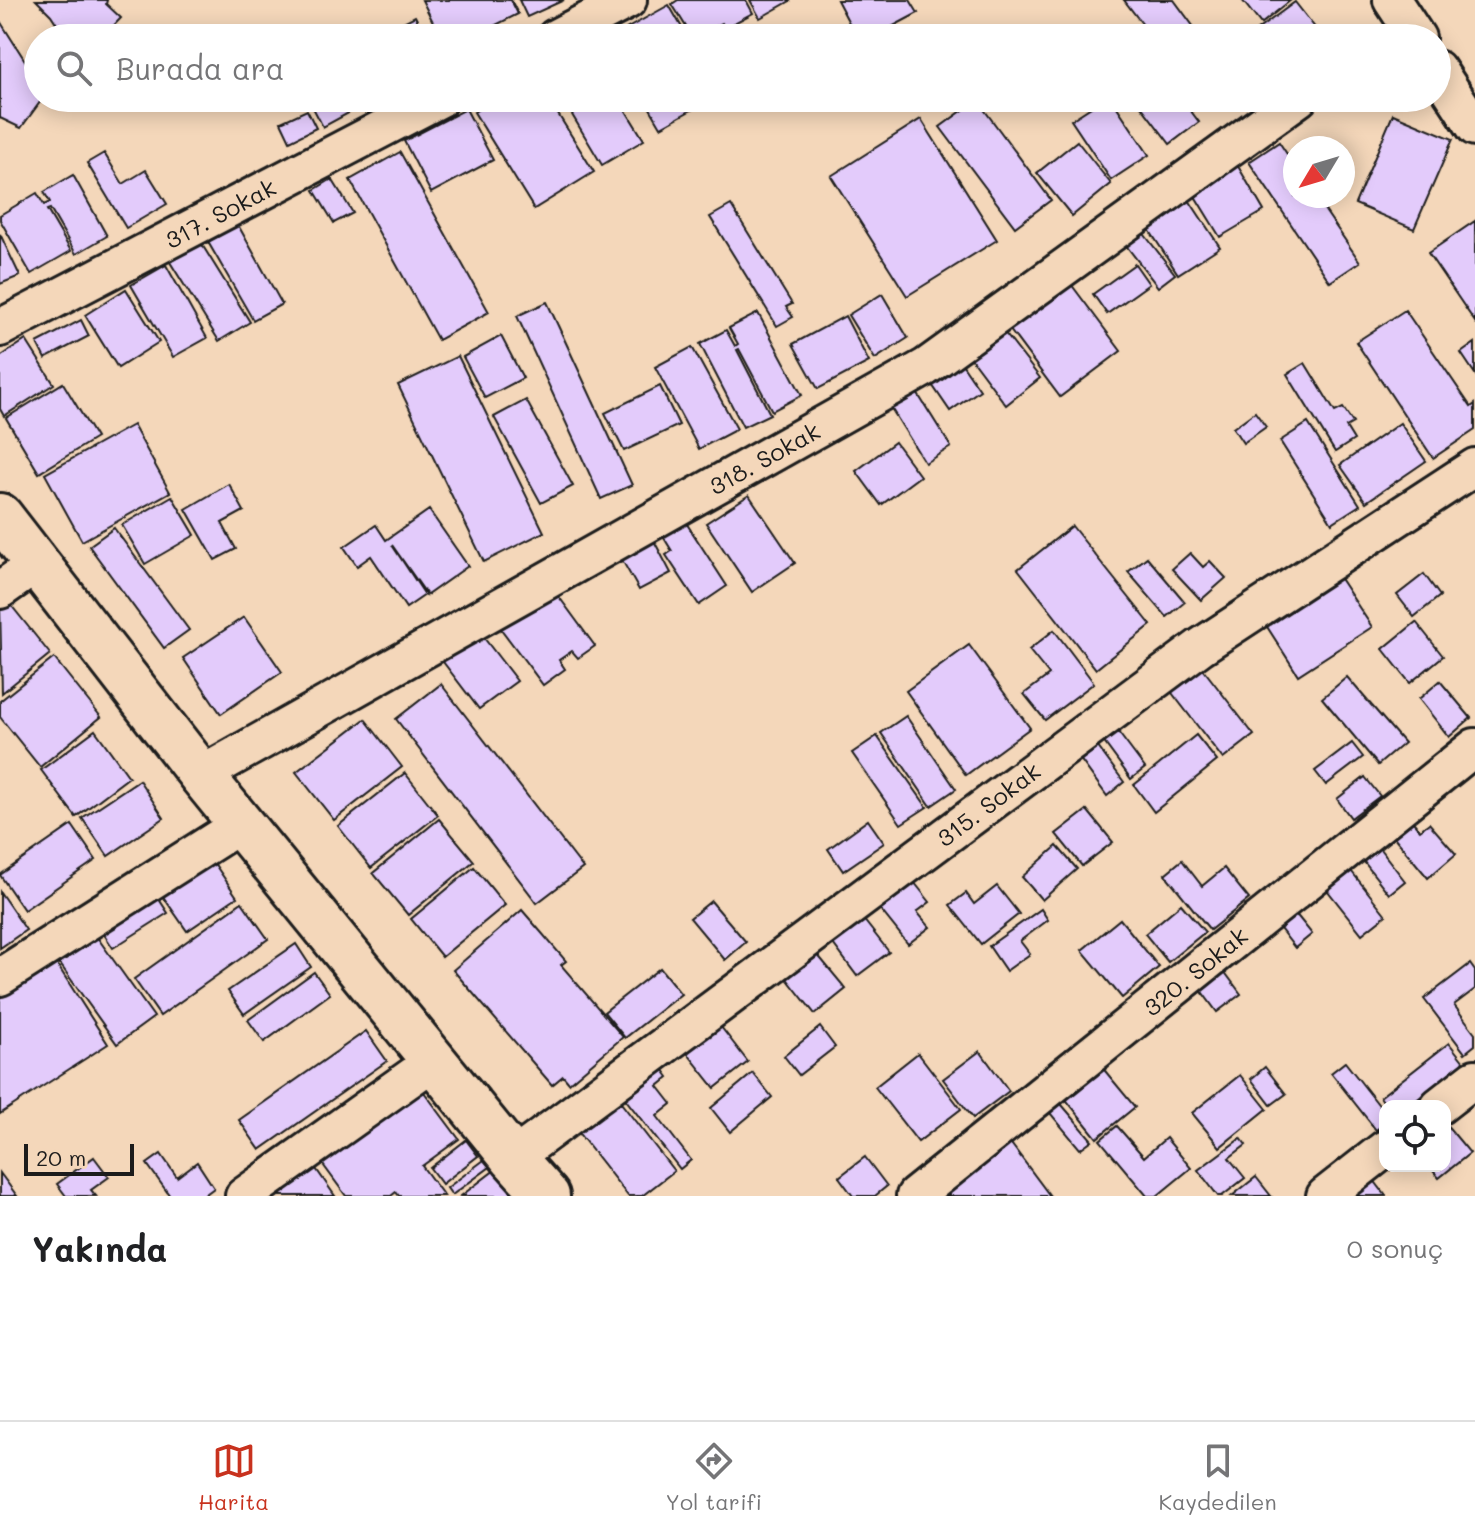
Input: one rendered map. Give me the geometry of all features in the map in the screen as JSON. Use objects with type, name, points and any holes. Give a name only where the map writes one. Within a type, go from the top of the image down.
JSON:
[{"type":"main road","points":[[0,516],[201,775],[547,1196]]},
{"type":"street","points":[[582,24],[628,0]]},
{"type":"street","points":[[1451,90],[1475,127]]},
{"type":"street","name":"317. Sokak","points":[[0,328],[414,112]]},
{"type":"street","name":"318. Sokak","points":[[201,775],[926,367],[1280,112]]},
{"type":"street","name":"315. Sokak","points":[[513,1158],[1200,647],[1475,467]]},
{"type":"street","points":[[0,590],[37,564]]},
{"type":"street","name":"320. Sokak","points":[[915,1196],[1475,747]]},
{"type":"street","points":[[0,977],[241,824]]},
{"type":"street","points":[[244,1196],[434,1061]]},
{"type":"street","points":[[1447,1100],[1475,1078]]},
{"type":"street","points":[[1325,1196],[1379,1154]]},
{"type":"building","points":[[36,0],[107,0],[106,4],[121,18],[115,24],[57,24]]},
{"type":"building","points":[[422,0],[511,0],[518,14],[498,24],[434,24]]},
{"type":"building","points":[[519,0],[564,0],[527,17]]},
{"type":"building","points":[[678,0],[746,0],[753,13],[732,24],[684,24],[672,4]]},
{"type":"building","points":[[750,0],[789,0],[790,1],[760,18]]},
{"type":"building","points":[[837,0],[910,0],[918,13],[897,24],[850,24]]},
{"type":"building","points":[[1124,0],[1174,0],[1192,24],[1142,24]]},
{"type":"building","points":[[1242,0],[1291,0],[1261,24]]},
{"type":"building","points":[[1295,2],[1312,24],[1265,24]]},
{"type":"building","points":[[669,5],[680,24],[635,24]]},
{"type":"building","points":[[415,16],[419,24],[399,24]]},
{"type":"building","points":[[0,21],[24,59],[24,112],[33,112],[21,128],[0,118]]},
{"type":"building","points":[[308,112],[316,128],[290,141],[281,122]]},
{"type":"building","points":[[315,112],[350,112],[323,127]]},
{"type":"building","points":[[460,112],[468,112],[493,160],[431,193],[404,141]]},
{"type":"building","points":[[474,112],[557,112],[594,172],[534,209]]},
{"type":"building","points":[[570,112],[627,112],[644,140],[602,165]]},
{"type":"building","points":[[652,112],[688,112],[661,127]]},
{"type":"building","points":[[961,112],[986,112],[1051,200],[1015,227],[940,127]]},
{"type":"building","points":[[1083,112],[1120,112],[1149,155],[1111,180],[1071,120]]},
{"type":"building","points":[[1146,112],[1192,112],[1199,122],[1170,144]]},
{"type":"building","points":[[1393,114],[1453,139],[1414,229],[1355,204]]},
{"type":"building","points":[[921,119],[997,240],[907,296],[831,176]]},
{"type":"building","points":[[1077,141],[1111,184],[1072,216],[1037,173]]},
{"type":"building","points":[[1279,142],[1283,148],[1283,208],[1323,208],[1360,262],[1330,282],[1249,162]]},
{"type":"building","points":[[400,152],[489,312],[438,340],[350,180]]},
{"type":"building","points":[[104,153],[123,184],[146,170],[167,204],[126,228],[87,163]]},
{"type":"building","points":[[1235,161],[1264,211],[1220,237],[1190,188]]},
{"type":"building","points":[[73,175],[107,236],[76,254],[50,209],[47,210],[71,251],[31,274],[0,215],[37,193],[44,205],[50,202],[44,192]]},
{"type":"building","points":[[332,179],[353,213],[334,223],[314,190]]},
{"type":"building","points":[[1187,197],[1220,247],[1178,274],[1146,225]]},
{"type":"building","points":[[731,205],[792,304],[786,307],[793,317],[777,326],[710,217]]},
{"type":"building","points":[[1475,221],[1475,322],[1428,253]]},
{"type":"building","points":[[238,225],[282,304],[253,320],[208,242]]},
{"type":"building","points":[[1138,226],[1175,274],[1158,287],[1121,239]]},
{"type":"building","points":[[0,234],[20,276],[0,284]]},
{"type":"building","points":[[201,243],[250,322],[219,341],[170,262]]},
{"type":"building","points":[[1135,264],[1149,284],[1107,314],[1093,294]]},
{"type":"building","points":[[166,265],[207,338],[173,357],[131,285]]},
{"type":"building","points":[[1065,276],[1121,351],[1060,397],[1004,322]]},
{"type":"building","points":[[126,289],[159,342],[118,368],[85,315]]},
{"type":"building","points":[[882,294],[908,338],[875,359],[848,315]]},
{"type":"building","points":[[547,302],[632,485],[601,499],[517,316]]},
{"type":"building","points":[[1405,310],[1471,407],[1475,404],[1475,430],[1433,458],[1356,342]]},
{"type":"building","points":[[758,313],[802,395],[772,411],[737,350],[770,414],[743,427],[700,344],[726,330],[735,346],[738,344],[729,328]]},
{"type":"building","points":[[845,316],[869,362],[818,389],[793,344]]},
{"type":"building","points":[[81,320],[89,336],[45,359],[37,343]]},
{"type":"building","points":[[997,323],[1040,378],[1006,405],[964,349]]},
{"type":"building","points":[[501,336],[523,378],[485,398],[463,357]]},
{"type":"building","points":[[26,340],[54,384],[4,416],[0,409],[0,357]]},
{"type":"building","points":[[1475,343],[1475,374],[1461,353]]},
{"type":"building","points":[[692,347],[737,429],[699,449],[655,367]]},
{"type":"building","points":[[954,352],[980,390],[950,411],[924,373]]},
{"type":"building","points":[[458,356],[544,532],[484,562],[398,385]]},
{"type":"building","points":[[1305,363],[1335,412],[1343,408],[1353,423],[1346,427],[1354,440],[1335,452],[1287,374]]},
{"type":"building","points":[[909,380],[951,447],[925,463],[883,395]]},
{"type":"building","points":[[63,383],[96,438],[39,473],[6,418]]},
{"type":"building","points":[[660,386],[679,425],[624,451],[605,413]]},
{"type":"building","points":[[526,400],[573,486],[541,503],[494,417]]},
{"type":"building","points":[[1255,412],[1266,427],[1243,443],[1233,428]]},
{"type":"building","points":[[1308,423],[1360,505],[1332,523],[1280,441]]},
{"type":"building","points":[[1400,423],[1426,461],[1366,502],[1340,465]]},
{"type":"building","points":[[133,425],[170,492],[82,541],[45,474]]},
{"type":"building","points":[[895,442],[920,476],[881,505],[856,471]]},
{"type":"building","points":[[229,484],[244,511],[222,523],[236,549],[215,560],[186,509]]},
{"type":"building","points":[[749,495],[795,563],[752,592],[706,523]]},
{"type":"building","points":[[172,496],[195,535],[145,564],[122,525]]},
{"type":"building","points":[[429,510],[468,566],[427,595],[392,545],[425,595],[406,608],[371,556],[357,566],[344,547],[376,525],[386,540]]},
{"type":"building","points":[[683,518],[727,586],[699,605],[666,555],[672,551],[661,533]]},
{"type":"building","points":[[1072,526],[1151,625],[1096,669],[1018,569]]},
{"type":"building","points":[[114,528],[189,630],[164,648],[89,546]]},
{"type":"building","points":[[651,535],[671,573],[639,590],[618,553]]},
{"type":"building","points":[[1190,553],[1203,567],[1210,561],[1226,578],[1201,600],[1172,569]]},
{"type":"building","points":[[1147,557],[1185,602],[1167,617],[1128,572]]},
{"type":"building","points":[[1337,574],[1372,627],[1298,675],[1264,622]]},
{"type":"building","points":[[1424,574],[1440,596],[1414,617],[1397,595]]},
{"type":"building","points":[[554,590],[595,646],[578,658],[572,651],[559,660],[565,669],[543,685],[501,629]]},
{"type":"building","points":[[7,600],[50,654],[2,693],[0,606]]},
{"type":"building","points":[[244,617],[282,672],[221,714],[183,658]]},
{"type":"building","points":[[1416,622],[1443,656],[1410,683],[1383,649]]},
{"type":"building","points":[[474,625],[517,681],[479,709],[437,654]]},
{"type":"building","points":[[1054,630],[1094,683],[1045,720],[1024,694],[1049,675],[1029,650]]},
{"type":"building","points":[[969,645],[1030,728],[966,775],[906,691]]},
{"type":"building","points":[[54,658],[101,717],[40,767],[0,717],[0,701]]},
{"type":"building","points":[[1200,665],[1254,735],[1223,759],[1169,689]]},
{"type":"building","points":[[1347,677],[1404,743],[1378,765],[1322,698]]},
{"type":"building","points":[[1440,681],[1471,718],[1449,737],[1419,699]]},
{"type":"building","points":[[441,684],[583,868],[537,903],[396,719]]},
{"type":"building","points":[[906,716],[956,789],[931,806],[881,733]]},
{"type":"building","points":[[365,719],[402,767],[334,820],[296,772]]},
{"type":"building","points":[[1109,720],[1145,768],[1131,779],[1095,730]]},
{"type":"building","points":[[95,730],[129,777],[76,817],[41,770]]},
{"type":"building","points":[[1089,735],[1124,782],[1107,796],[1072,748]]},
{"type":"building","points":[[1196,735],[1217,761],[1154,812],[1134,785]]},
{"type":"building","points":[[877,736],[927,807],[901,824],[852,753]]},
{"type":"building","points":[[1352,743],[1363,757],[1326,785],[1315,771]]},
{"type":"building","points":[[405,773],[438,815],[371,868],[338,826]]},
{"type":"building","points":[[1365,777],[1380,796],[1351,818],[1337,799]]},
{"type":"building","points":[[139,780],[164,818],[108,856],[82,818]]},
{"type":"building","points":[[1087,810],[1113,842],[1082,866],[1056,834]]},
{"type":"building","points":[[1407,815],[1420,830],[1429,823],[1456,854],[1428,878],[1389,831]]},
{"type":"building","points":[[439,819],[474,861],[408,915],[373,873]]},
{"type":"building","points":[[868,820],[884,843],[843,871],[828,849]]},
{"type":"building","points":[[72,825],[96,860],[24,910],[0,875]]},
{"type":"building","points":[[1373,840],[1405,881],[1389,894],[1357,853]]},
{"type":"building","points":[[1057,846],[1077,869],[1042,900],[1022,877]]},
{"type":"building","points":[[212,860],[237,897],[187,931],[162,895]]},
{"type":"building","points":[[1182,860],[1202,886],[1224,868],[1249,899],[1210,930],[1165,874]]},
{"type":"building","points":[[474,867],[505,905],[442,957],[411,919]]},
{"type":"building","points":[[1348,867],[1386,915],[1362,934],[1324,886]]},
{"type":"building","points":[[906,872],[930,902],[917,912],[930,927],[908,944],[872,899]]},
{"type":"building","points":[[997,886],[1019,914],[981,944],[950,905],[966,893],[974,904]]},
{"type":"building","points":[[153,890],[168,913],[113,948],[98,925]]},
{"type":"building","points":[[0,892],[26,930],[0,948]]},
{"type":"building","points":[[711,901],[746,942],[725,960],[690,918]]},
{"type":"building","points":[[242,902],[268,939],[160,1016],[134,979]]},
{"type":"building","points":[[1181,904],[1205,932],[1168,962],[1145,934]]},
{"type":"building","points":[[1291,908],[1312,934],[1295,948],[1274,921]]},
{"type":"building","points":[[1041,909],[1048,920],[1020,941],[1030,954],[1006,971],[989,946]]},
{"type":"building","points":[[522,910],[566,961],[561,965],[623,1037],[569,1083],[563,1076],[552,1085],[453,970]]},
{"type":"building","points":[[856,910],[889,952],[857,976],[825,933]]},
{"type":"building","points":[[1120,919],[1159,967],[1122,998],[1082,950]]},
{"type":"building","points":[[92,930],[154,1017],[117,1044],[55,957]]},
{"type":"building","points":[[807,942],[846,989],[815,1014],[777,966]]},
{"type":"building","points":[[296,944],[311,967],[244,1014],[228,991]]},
{"type":"building","points":[[51,955],[108,1044],[0,1114],[0,988]]},
{"type":"building","points":[[1470,964],[1475,971],[1475,989],[1454,1005],[1475,1033],[1475,1045],[1465,1053],[1424,999]]},
{"type":"building","points":[[1221,967],[1241,994],[1217,1012],[1197,985]]},
{"type":"building","points":[[660,968],[681,994],[625,1038],[604,1012]]},
{"type":"building","points":[[314,972],[330,994],[264,1042],[248,1020]]},
{"type":"building","points":[[711,1014],[748,1062],[715,1088],[677,1040]]},
{"type":"building","points":[[820,1027],[835,1047],[799,1075],[784,1056]]},
{"type":"building","points":[[366,1031],[387,1061],[260,1150],[239,1120]]},
{"type":"building","points":[[1449,1043],[1464,1062],[1416,1100],[1382,1100],[1380,1097]]},
{"type":"building","points":[[980,1051],[1009,1091],[973,1118],[943,1079]]},
{"type":"building","points":[[918,1053],[961,1109],[918,1142],[875,1087]]},
{"type":"building","points":[[655,1058],[669,1077],[658,1086],[672,1104],[657,1116],[691,1160],[680,1169],[616,1087]]},
{"type":"building","points":[[1096,1060],[1135,1107],[1097,1138],[1059,1091]]},
{"type":"building","points":[[1345,1062],[1379,1105],[1379,1128],[1376,1130],[1331,1073]]},
{"type":"building","points":[[1265,1067],[1286,1094],[1271,1105],[1251,1079]]},
{"type":"building","points":[[753,1073],[772,1097],[730,1132],[711,1108]]},
{"type":"building","points":[[1240,1075],[1267,1109],[1220,1147],[1192,1113]]},
{"type":"building","points":[[421,1088],[459,1139],[422,1166],[444,1196],[399,1196],[396,1192],[391,1196],[346,1196],[321,1162]]},
{"type":"building","points":[[1056,1098],[1092,1140],[1080,1149],[1045,1107]]},
{"type":"building","points":[[618,1099],[674,1171],[642,1196],[628,1196],[577,1131]]},
{"type":"building","points":[[1117,1126],[1144,1157],[1166,1138],[1191,1168],[1157,1196],[1147,1196],[1100,1140]]},
{"type":"building","points":[[1451,1130],[1470,1153],[1451,1168]]},
{"type":"building","points":[[1006,1137],[1050,1196],[928,1196]]},
{"type":"building","points":[[1241,1138],[1246,1145],[1229,1158],[1245,1178],[1218,1196],[1198,1170]]},
{"type":"building","points":[[466,1140],[478,1156],[442,1184],[430,1168]]},
{"type":"building","points":[[161,1154],[177,1177],[197,1162],[214,1188],[203,1196],[170,1196],[147,1164]]},
{"type":"building","points":[[94,1157],[109,1177],[91,1190],[96,1196],[66,1196],[57,1184]]},
{"type":"building","points":[[865,1157],[887,1186],[875,1196],[853,1196],[839,1177]]},
{"type":"building","points":[[484,1160],[490,1167],[452,1195],[447,1188]]},
{"type":"building","points":[[314,1166],[335,1196],[273,1196]]},
{"type":"building","points":[[495,1170],[516,1196],[461,1196]]},
{"type":"building","points":[[0,1173],[17,1196],[0,1196]]},
{"type":"building","points":[[1256,1177],[1271,1196],[1232,1196]]},
{"type":"building","points":[[1373,1179],[1386,1196],[1350,1196]]}]
